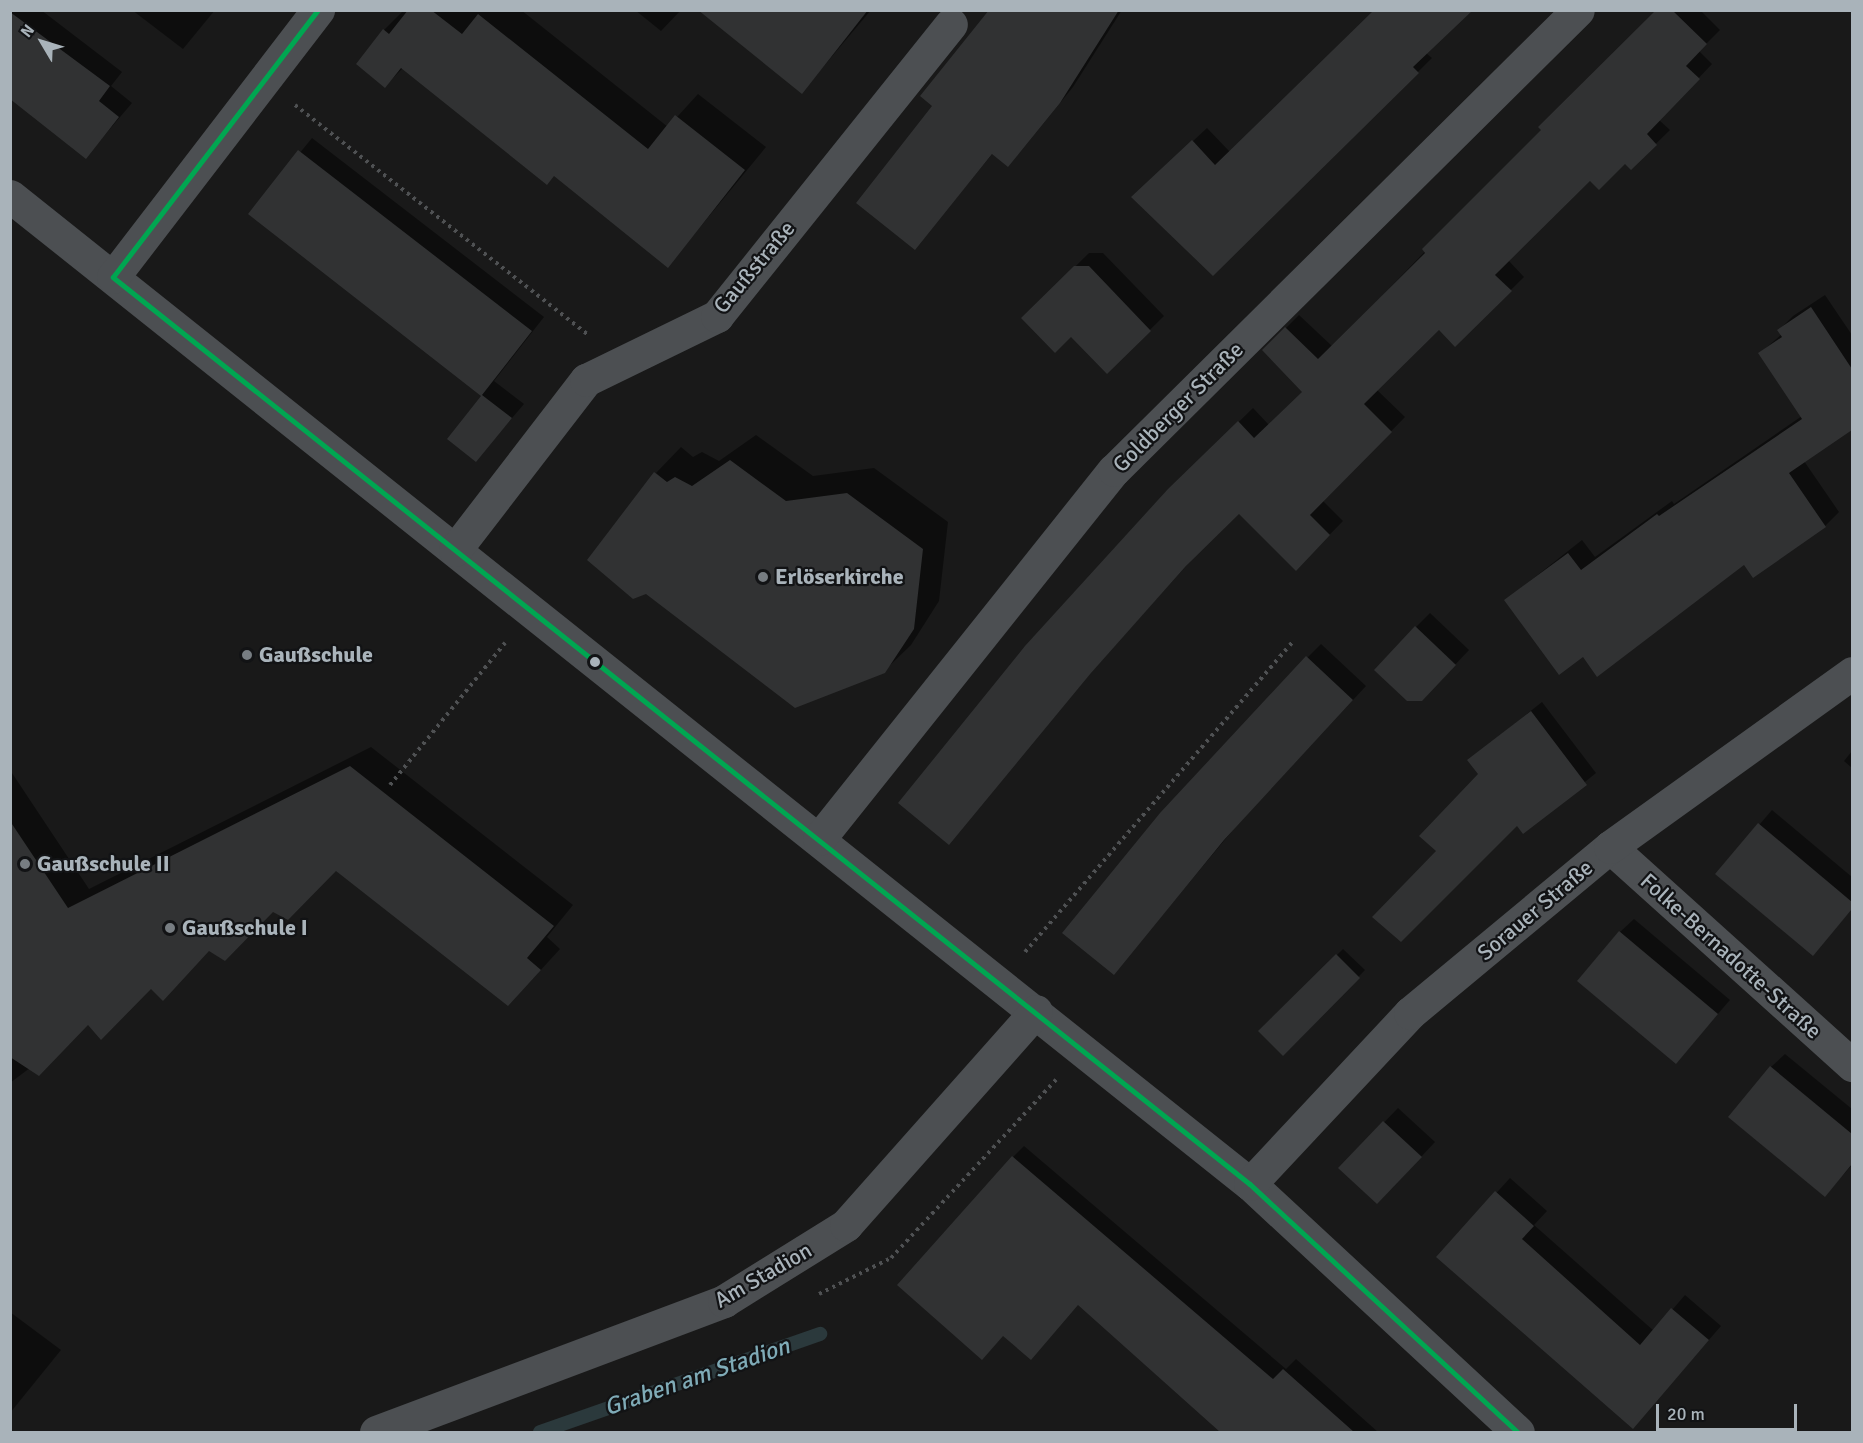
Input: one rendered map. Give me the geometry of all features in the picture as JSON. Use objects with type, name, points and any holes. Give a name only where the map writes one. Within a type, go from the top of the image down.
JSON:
[{"type":"street","points":[[113,277],[318,10]]},
{"type":"street","name":"Goldberger Straße","points":[[819,839],[1114,470],[1578,10]]},
{"type":"street","name":"Gaußstraße","points":[[455,550],[586,380],[717,316],[951,24]]},
{"type":"street","points":[[10,196],[1036,1011],[1250,1184],[1518,1432]]},
{"type":"street","name":"Sorauer Straße","points":[[1250,1184],[1410,1013],[1610,847],[1852,673]]},
{"type":"street","name":"Folke-Bernadotte-Straße","points":[[1610,847],[1852,1065]]},
{"type":"street","name":"Am Stadion","points":[[376,1432],[724,1301],[846,1225],[1036,1011]]},
{"type":"path","points":[[264,80],[623,362]]},
{"type":"path","points":[[390,785],[531,610]]},
{"type":"path","points":[[999,982],[1294,640]]},
{"type":"building","points":[[408,10],[431,10],[462,34],[478,14],[648,149],[675,115],[745,170],[668,268],[554,176],[547,185],[401,68],[385,88],[356,64],[383,29],[389,34]]},
{"type":"building","points":[[698,10],[868,10],[802,94]]},
{"type":"building","points":[[989,10],[1119,10],[1060,103],[1008,167],[992,154],[915,250],[856,203],[932,106],[920,96]]},
{"type":"building","points":[[1374,10],[1473,10],[1413,67],[1419,73],[1213,276],[1131,197],[1192,140],[1215,165]]},
{"type":"building","points":[[1656,10],[1672,10],[1707,44],[1686,66],[1700,79],[1647,134],[1657,145],[1631,170],[1625,164],[1599,190],[1590,181],[1495,275],[1512,291],[1455,347],[1439,330],[1364,404],[1392,432],[1310,515],[1330,535],[1296,571],[1239,514],[1186,566],[1091,673],[949,845],[898,803],[1025,646],[1168,489],[1238,421],[1254,438],[1302,392],[1262,350],[1285,327],[1318,359],[1425,253],[1422,249],[1541,130],[1538,127]]},
{"type":"building","points":[[10,12],[110,86],[99,101],[119,117],[86,159],[10,99]]},
{"type":"building","points":[[298,150],[532,331],[482,395],[512,418],[476,462],[447,439],[481,396],[248,214]]},
{"type":"building","points":[[1074,266],[1089,266],[1151,331],[1107,374],[1071,337],[1055,353],[1021,318]]},
{"type":"building","points":[[1811,307],[1852,369],[1852,430],[1789,473],[1826,527],[1753,578],[1744,565],[1597,677],[1583,657],[1559,675],[1504,600],[1568,553],[1581,570],[1657,514],[1659,516],[1802,419],[1758,353],[1782,337],[1777,330]]},
{"type":"building","name":"Erlöserkirche","points":[[730,460],[786,501],[847,493],[923,549],[914,629],[885,673],[795,708],[646,594],[633,599],[587,560],[654,472],[667,482],[675,477],[692,486]]},
{"type":"building","points":[[1415,626],[1456,665],[1422,701],[1407,701],[1374,670]]},
{"type":"building","points":[[1306,656],[1353,700],[1224,840],[1114,975],[1062,933],[1160,813]]},
{"type":"building","points":[[1531,711],[1587,785],[1523,834],[1517,826],[1401,942],[1372,917],[1436,851],[1419,836],[1478,774],[1467,760]]},
{"type":"building","name":"Gaußschule I","points":[[350,766],[554,926],[527,958],[541,970],[508,1006],[336,871],[288,920],[273,912],[225,961],[209,951],[163,1001],[151,989],[101,1040],[88,1025],[39,1076],[10,1057],[10,821],[68,908]]},
{"type":"building","points":[[1758,823],[1852,902],[1852,909],[1813,956],[1715,874]]},
{"type":"building","points":[[1619,931],[1718,1014],[1676,1064],[1577,981]]},
{"type":"building","points":[[1336,954],[1360,978],[1283,1056],[1258,1031]]},
{"type":"building","points":[[1770,1066],[1852,1134],[1852,1164],[1825,1197],[1728,1117]]},
{"type":"building","points":[[1383,1121],[1422,1157],[1377,1204],[1338,1168]]},
{"type":"building","points":[[1012,1156],[1273,1379],[1283,1369],[1354,1432],[1220,1432],[1078,1305],[1031,1360],[1003,1336],[982,1360],[897,1285]]},
{"type":"building","points":[[1495,1191],[1534,1226],[1522,1239],[1640,1345],[1671,1308],[1709,1340],[1633,1429],[1436,1257]]},
{"type":"waterway","name":"Graben am Stadion","points":[[540,1432],[820,1334]]},
{"type":"transit line","points":[[113,277],[318,10]]},
{"type":"transit line","points":[[113,277],[1250,1184],[1518,1432]]},
{"type":"place","name":"Erlöserkirche","points":[[763,577]]},
{"type":"place","name":"Gaußschule","points":[[247,655]]},
{"type":"place","name":"Gaußschule II","points":[[25,864]]},
{"type":"place","name":"Gaußschule I","points":[[170,928]]}]
